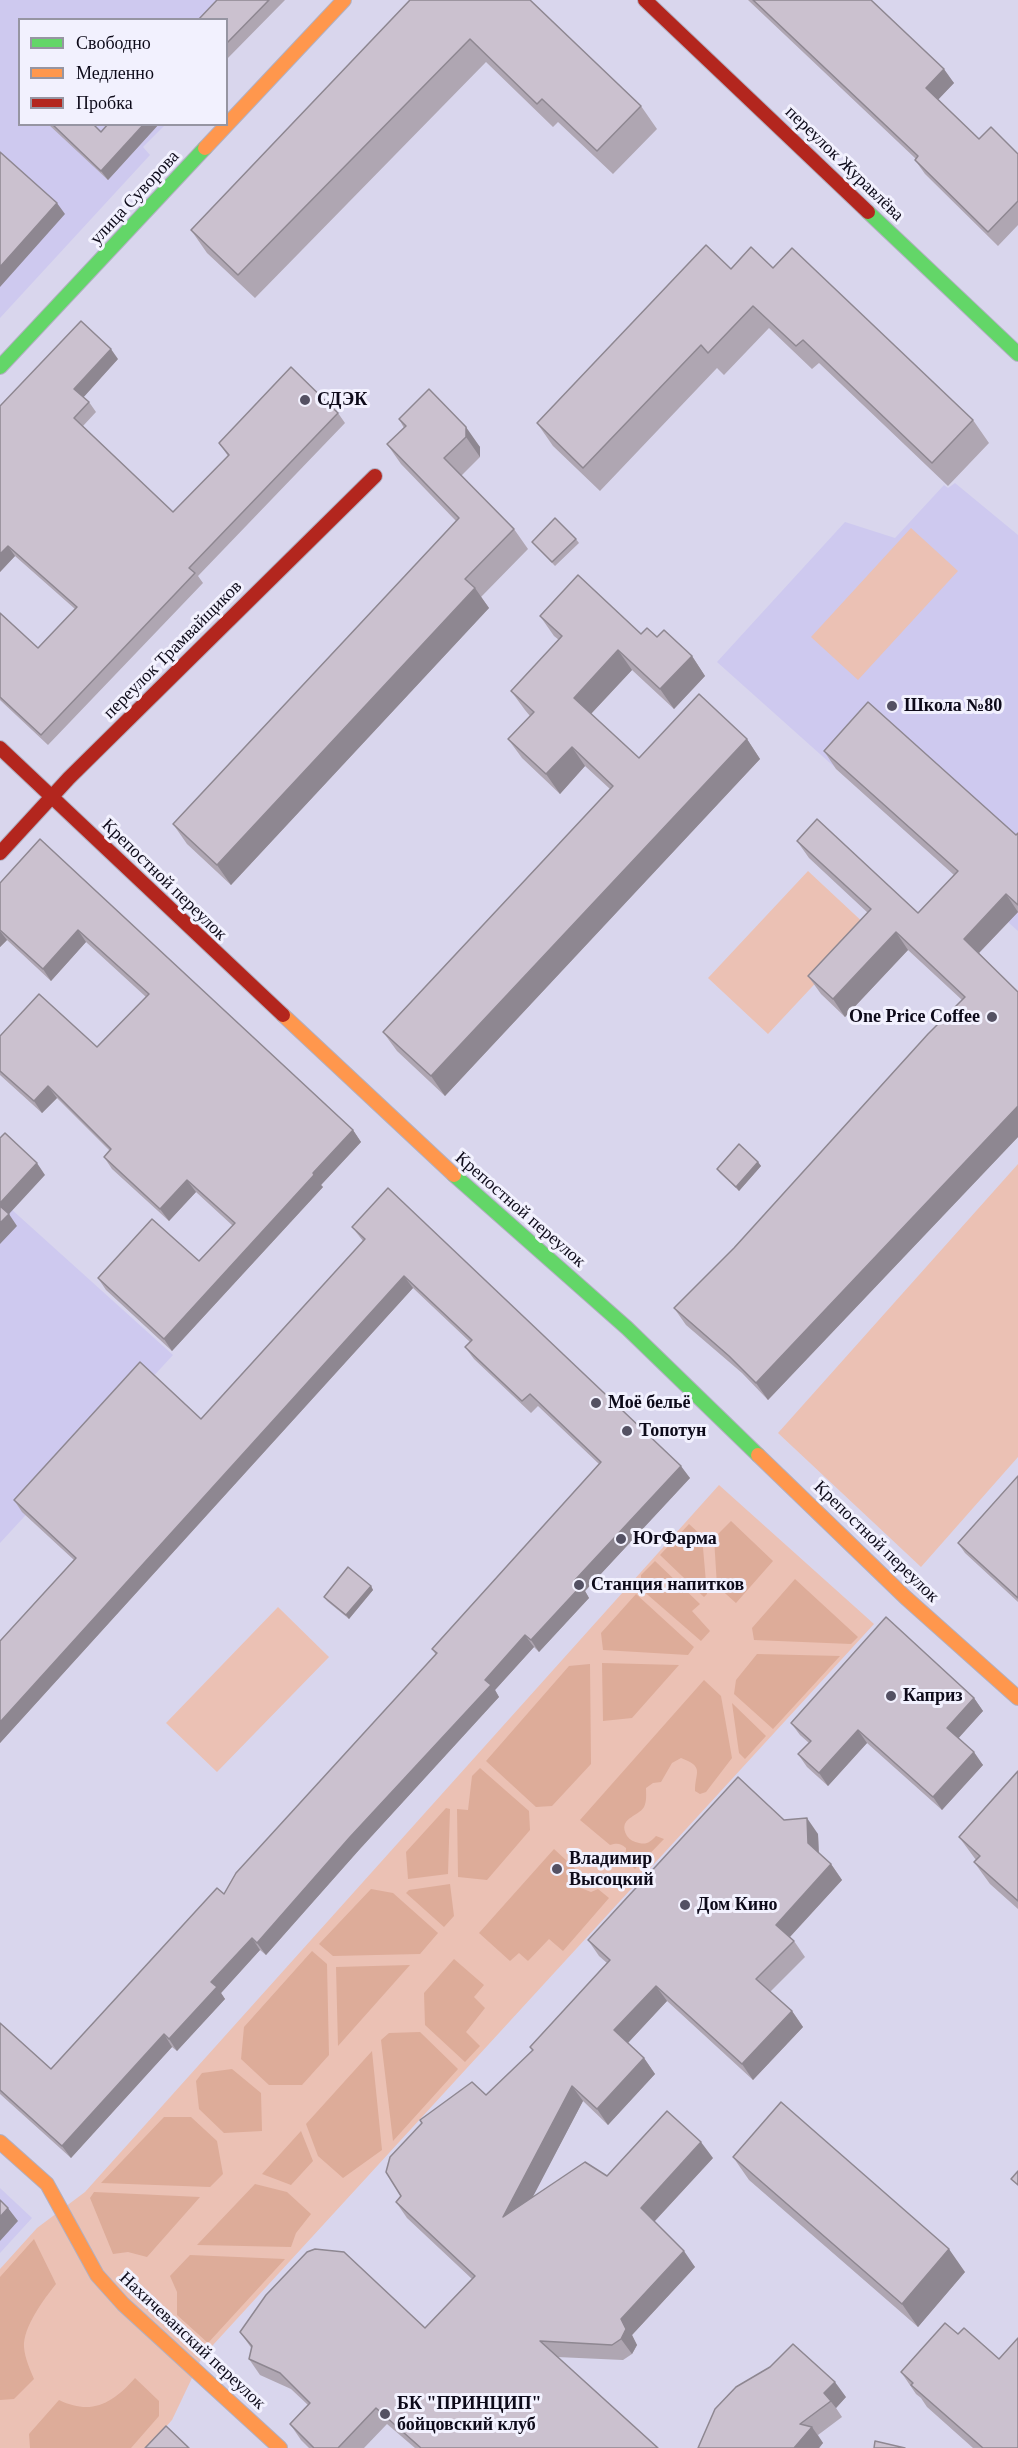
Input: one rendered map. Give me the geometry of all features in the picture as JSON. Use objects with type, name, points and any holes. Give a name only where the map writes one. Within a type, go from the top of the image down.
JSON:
[{"type":"street","name":"улица Суворова","points":[[228,124],[344,0]]},
{"type":"street","name":"переулок Журавлёва","points":[[645,0],[1018,354]]},
{"type":"street","name":"улица Суворова","points":[[0,367],[226,126]]},
{"type":"street","name":"переулок Трамвайщиков","points":[[0,853],[51,797],[375,476]]},
{"type":"street","name":"Крепостной переулок","points":[[0,748],[435,1158],[627,1328],[905,1596],[1018,1698]]},
{"type":"street","name":"Нахичеванский переулок","points":[[0,2142],[47,2184],[97,2275],[123,2304],[280,2448]]},
{"type":"shaded area","points":[[0,0],[285,0],[228,19],[18,18],[18,126],[164,126],[143,147],[150,155],[0,318]]},
{"type":"shaded area","name":"Школа №80","points":[[955,483],[1018,535],[1018,931],[717,662],[845,522],[895,538],[944,485],[948,488]]},
{"type":"shaded area","points":[[911,528],[958,571],[858,680],[811,637]]},
{"type":"shaded area","points":[[808,871],[868,927],[768,1034],[708,978]]},
{"type":"shaded area","points":[[1018,1164],[1018,1457],[921,1567],[778,1433]]},
{"type":"shaded area","points":[[0,1199],[173,1355],[0,1543]]},
{"type":"shaded area","points":[[719,1485],[874,1624],[202,2357],[172,2420],[147,2448],[0,2448],[0,2269],[37,2228],[85,2192]]},
{"type":"shaded area","points":[[731,1521],[773,1561],[736,1603],[717,1586],[714,1538]]},
{"type":"shaded area","points":[[689,1524],[702,1536],[707,1594],[704,1597],[660,1555]]},
{"type":"shaded area","points":[[655,1561],[700,1604],[692,1611],[710,1631],[701,1641],[641,1589],[641,1575]]},
{"type":"shaded area","points":[[795,1579],[858,1637],[851,1644],[754,1640],[752,1628]]},
{"type":"shaded area","points":[[636,1594],[694,1647],[688,1655],[603,1650],[601,1633]]},
{"type":"shaded area","points":[[278,1607],[329,1657],[217,1772],[166,1723]]},
{"type":"shaded area","points":[[757,1654],[840,1656],[773,1729],[734,1694],[736,1680]]},
{"type":"shaded area","points":[[602,1663],[679,1665],[632,1718],[603,1721]]},
{"type":"shaded area","points":[[590,1664],[591,1764],[552,1806],[536,1807],[486,1761],[569,1666]]},
{"type":"shaded area","points":[[704,1680],[721,1696],[732,1758],[706,1792],[700,1794],[695,1791],[696,1767],[681,1758],[672,1763],[661,1782],[653,1783],[646,1788],[644,1807],[626,1822],[627,1836],[629,1839],[644,1844],[656,1836],[664,1839],[635,1869],[626,1860],[626,1848],[618,1844],[610,1845],[580,1820]]},
{"type":"shaded area","points":[[732,1703],[766,1736],[745,1759],[739,1753]]},
{"type":"shaded area","points":[[480,1768],[529,1811],[530,1830],[487,1880],[458,1877],[457,1809],[468,1810],[472,1776]]},
{"type":"shaded area","points":[[446,1808],[450,1809],[448,1874],[408,1879],[406,1852]]},
{"type":"shaded area","points":[[554,1849],[581,1874],[579,1882],[581,1888],[591,1892],[598,1889],[609,1898],[563,1951],[549,1939],[528,1961],[519,1953],[510,1961],[479,1933]]},
{"type":"shaded area","points":[[450,1884],[454,1916],[444,1927],[406,1893],[409,1890]]},
{"type":"shaded area","points":[[371,1889],[393,1893],[438,1933],[420,1954],[333,1956],[319,1944]]},
{"type":"shaded area","points":[[312,1951],[327,1964],[329,2055],[302,2085],[269,2085],[241,2059],[244,2027]]},
{"type":"shaded area","points":[[454,1959],[484,1985],[474,1997],[485,2008],[466,2032],[480,2046],[465,2062],[425,2025],[424,1993]]},
{"type":"shaded area","points":[[410,1965],[338,2046],[336,1967]]},
{"type":"shaded area","points":[[420,2032],[458,2069],[393,2141],[381,2040],[389,2033]]},
{"type":"shaded area","points":[[372,2051],[382,2150],[343,2178],[318,2156],[306,2124]]},
{"type":"shaded area","points":[[232,2069],[261,2093],[262,2131],[224,2133],[199,2109],[196,2081],[202,2073]]},
{"type":"shaded area","points":[[164,2117],[191,2117],[217,2141],[223,2174],[210,2187],[101,2183]]},
{"type":"shaded area","points":[[301,2131],[313,2161],[291,2185],[262,2174]]},
{"type":"shaded area","points":[[255,2184],[287,2192],[311,2214],[296,2233],[291,2247],[197,2245]]},
{"type":"shaded area","points":[[0,2188],[32,2218],[0,2253]]},
{"type":"shaded area","points":[[94,2192],[200,2197],[147,2257],[128,2252],[113,2254],[90,2198]]},
{"type":"shaded area","points":[[34,2239],[56,2284],[35,2314],[25,2339],[25,2356],[34,2379],[14,2399],[0,2400],[0,2277]]},
{"type":"shaded area","points":[[190,2255],[285,2259],[208,2343],[177,2315],[177,2292],[170,2276]]},
{"type":"shaded area","points":[[135,2378],[159,2401],[159,2416],[131,2448],[30,2448],[29,2434],[59,2400],[71,2405],[92,2407],[110,2400]]},
{"type":"building","points":[[217,0],[269,0],[228,42],[228,18],[200,18]]},
{"type":"building","points":[[410,0],[530,0],[641,106],[597,151],[542,99],[537,104],[470,39],[238,275],[191,230]]},
{"type":"building","points":[[753,0],[871,0],[944,69],[926,88],[979,139],[991,127],[1018,154],[1018,201],[988,232],[915,160],[918,156]]},
{"type":"building","points":[[54,126],[95,126],[101,132],[106,126],[142,126],[101,171]]},
{"type":"building","points":[[0,152],[57,203],[0,267]]},
{"type":"building","points":[[706,245],[731,269],[751,247],[773,268],[792,248],[973,420],[932,463],[803,340],[796,346],[753,306],[708,353],[701,345],[583,468],[537,423]]},
{"type":"building","points":[[81,321],[111,349],[74,389],[89,402],[74,418],[173,512],[229,455],[219,443],[291,367],[338,413],[189,568],[195,573],[41,735],[0,697],[0,613],[38,648],[77,607],[8,546],[0,554],[0,406]]},
{"type":"building","points":[[429,389],[466,427],[466,437],[444,458],[514,529],[465,579],[475,588],[217,865],[173,824],[459,518],[387,444],[406,426],[399,419]]},
{"type":"building","points":[[555,518],[576,539],[552,562],[532,542]]},
{"type":"building","points":[[578,575],[641,634],[647,628],[657,637],[664,630],[692,656],[660,689],[618,650],[574,698],[639,758],[699,694],[747,739],[431,1076],[383,1032],[613,786],[572,747],[546,774],[508,739],[534,712],[511,691],[562,636],[540,616]]},
{"type":"building","points":[[868,702],[1016,835],[1018,833],[1018,905],[1006,894],[964,939],[1018,992],[1018,1106],[756,1383],[674,1308],[734,1248],[928,1034],[965,997],[896,932],[833,999],[808,976],[871,909],[797,841],[817,819],[918,913],[958,871],[824,751]]},
{"type":"building","points":[[40,839],[353,1130],[164,1339],[98,1278],[152,1219],[199,1261],[235,1223],[187,1180],[160,1209],[104,1157],[111,1149],[48,1086],[34,1101],[0,1071],[0,1036],[39,994],[97,1047],[149,994],[78,930],[43,969],[0,930],[0,883]]},
{"type":"building","points":[[5,1133],[37,1163],[0,1203],[0,1138]]},
{"type":"building","points":[[739,1144],[758,1162],[736,1187],[717,1169]]},
{"type":"building","points":[[388,1188],[681,1466],[575,1580],[581,1586],[531,1640],[525,1635],[485,1680],[491,1685],[350,1837],[257,1943],[252,1938],[211,1982],[217,1987],[169,2039],[164,2034],[62,2146],[0,2090],[0,2023],[51,2069],[217,1888],[224,1894],[236,1873],[437,1653],[432,1649],[601,1462],[530,1394],[522,1401],[465,1347],[472,1340],[404,1276],[0,1722],[0,1641],[76,1558],[14,1500],[140,1362],[201,1419],[365,1239],[352,1227]]},
{"type":"building","points":[[0,1206],[9,1214],[0,1223]]},
{"type":"building","points":[[1018,1476],[1018,1598],[958,1543]]},
{"type":"building","points":[[348,1567],[371,1586],[346,1615],[324,1597]]},
{"type":"building","points":[[886,1617],[974,1698],[947,1728],[974,1752],[933,1797],[858,1730],[819,1773],[798,1754],[811,1741],[791,1723]]},
{"type":"building","points":[[1018,1771],[1018,1901],[974,1862],[980,1856],[959,1837]]},
{"type":"building","points":[[738,1777],[784,1820],[807,1818],[808,1843],[831,1864],[776,1925],[794,1941],[756,1979],[792,2011],[742,2064],[656,1986],[614,2030],[644,2058],[597,2109],[572,2086],[503,2217],[585,2162],[607,2176],[667,2111],[701,2142],[641,2208],[684,2251],[621,2319],[626,2329],[621,2339],[612,2345],[540,2341],[658,2448],[421,2448],[376,2408],[338,2448],[314,2448],[290,2424],[310,2403],[280,2373],[249,2359],[252,2346],[240,2332],[266,2295],[307,2252],[315,2249],[344,2252],[425,2328],[475,2276],[396,2202],[401,2196],[386,2172],[390,2157],[422,2123],[420,2120],[472,2082],[486,2095],[533,2050],[530,2047],[610,1960],[588,1940]]},
{"type":"building","points":[[781,2102],[949,2249],[902,2304],[733,2157]]},
{"type":"building","points":[[1018,2171],[1018,2185],[1011,2179]]},
{"type":"building","points":[[0,2200],[8,2208],[0,2217]]},
{"type":"building","points":[[945,2323],[958,2334],[964,2328],[999,2359],[1018,2338],[1018,2448],[983,2448],[911,2385],[913,2383],[901,2372]]},
{"type":"building","points":[[793,2344],[835,2382],[824,2393],[831,2401],[800,2424],[812,2427],[794,2448],[698,2448],[715,2409],[736,2387],[770,2367]]},
{"type":"building","points":[[166,2426],[189,2448],[145,2448]]},
{"type":"building","points":[[875,2441],[905,2448],[874,2448]]},
{"type":"traffic: fast","points":[[0,367],[205,148]]},
{"type":"traffic: fast","points":[[868,212],[1018,354]]},
{"type":"traffic: fast","points":[[454,1175],[627,1328],[758,1455]]},
{"type":"traffic: slow","points":[[228,124],[344,0]]},
{"type":"traffic: slow","points":[[205,148],[226,126]]},
{"type":"traffic: slow","points":[[283,1015],[454,1175]]},
{"type":"traffic: slow","points":[[758,1455],[905,1597],[1018,1698]]},
{"type":"traffic: slow","points":[[0,2142],[47,2184],[97,2275],[123,2304],[280,2448]]},
{"type":"traffic: jam","points":[[645,0],[868,212]]},
{"type":"traffic: jam","points":[[0,853],[69,778],[375,476]]},
{"type":"traffic: jam","points":[[0,748],[283,1015]]},
{"type":"place","name":"СДЭК","points":[[305,400]]},
{"type":"place","name":"Школа №80","points":[[892,706]]},
{"type":"place","name":"One Price Coffee","points":[[992,1017]]},
{"type":"place","name":"Моё бельё","points":[[596,1403]]},
{"type":"place","name":"Топотун","points":[[627,1431]]},
{"type":"place","name":"ЮгФарма","points":[[621,1539]]},
{"type":"place","name":"Станция напитков","points":[[579,1585]]},
{"type":"place","name":"Каприз","points":[[891,1696]]},
{"type":"place","name":"Владимир Высоцкий","points":[[557,1869]]},
{"type":"place","name":"Дом Кино","points":[[685,1905]]},
{"type":"place","name":"БК \"ПРИНЦИП\" бойцовский клуб","points":[[385,2414]]}]
